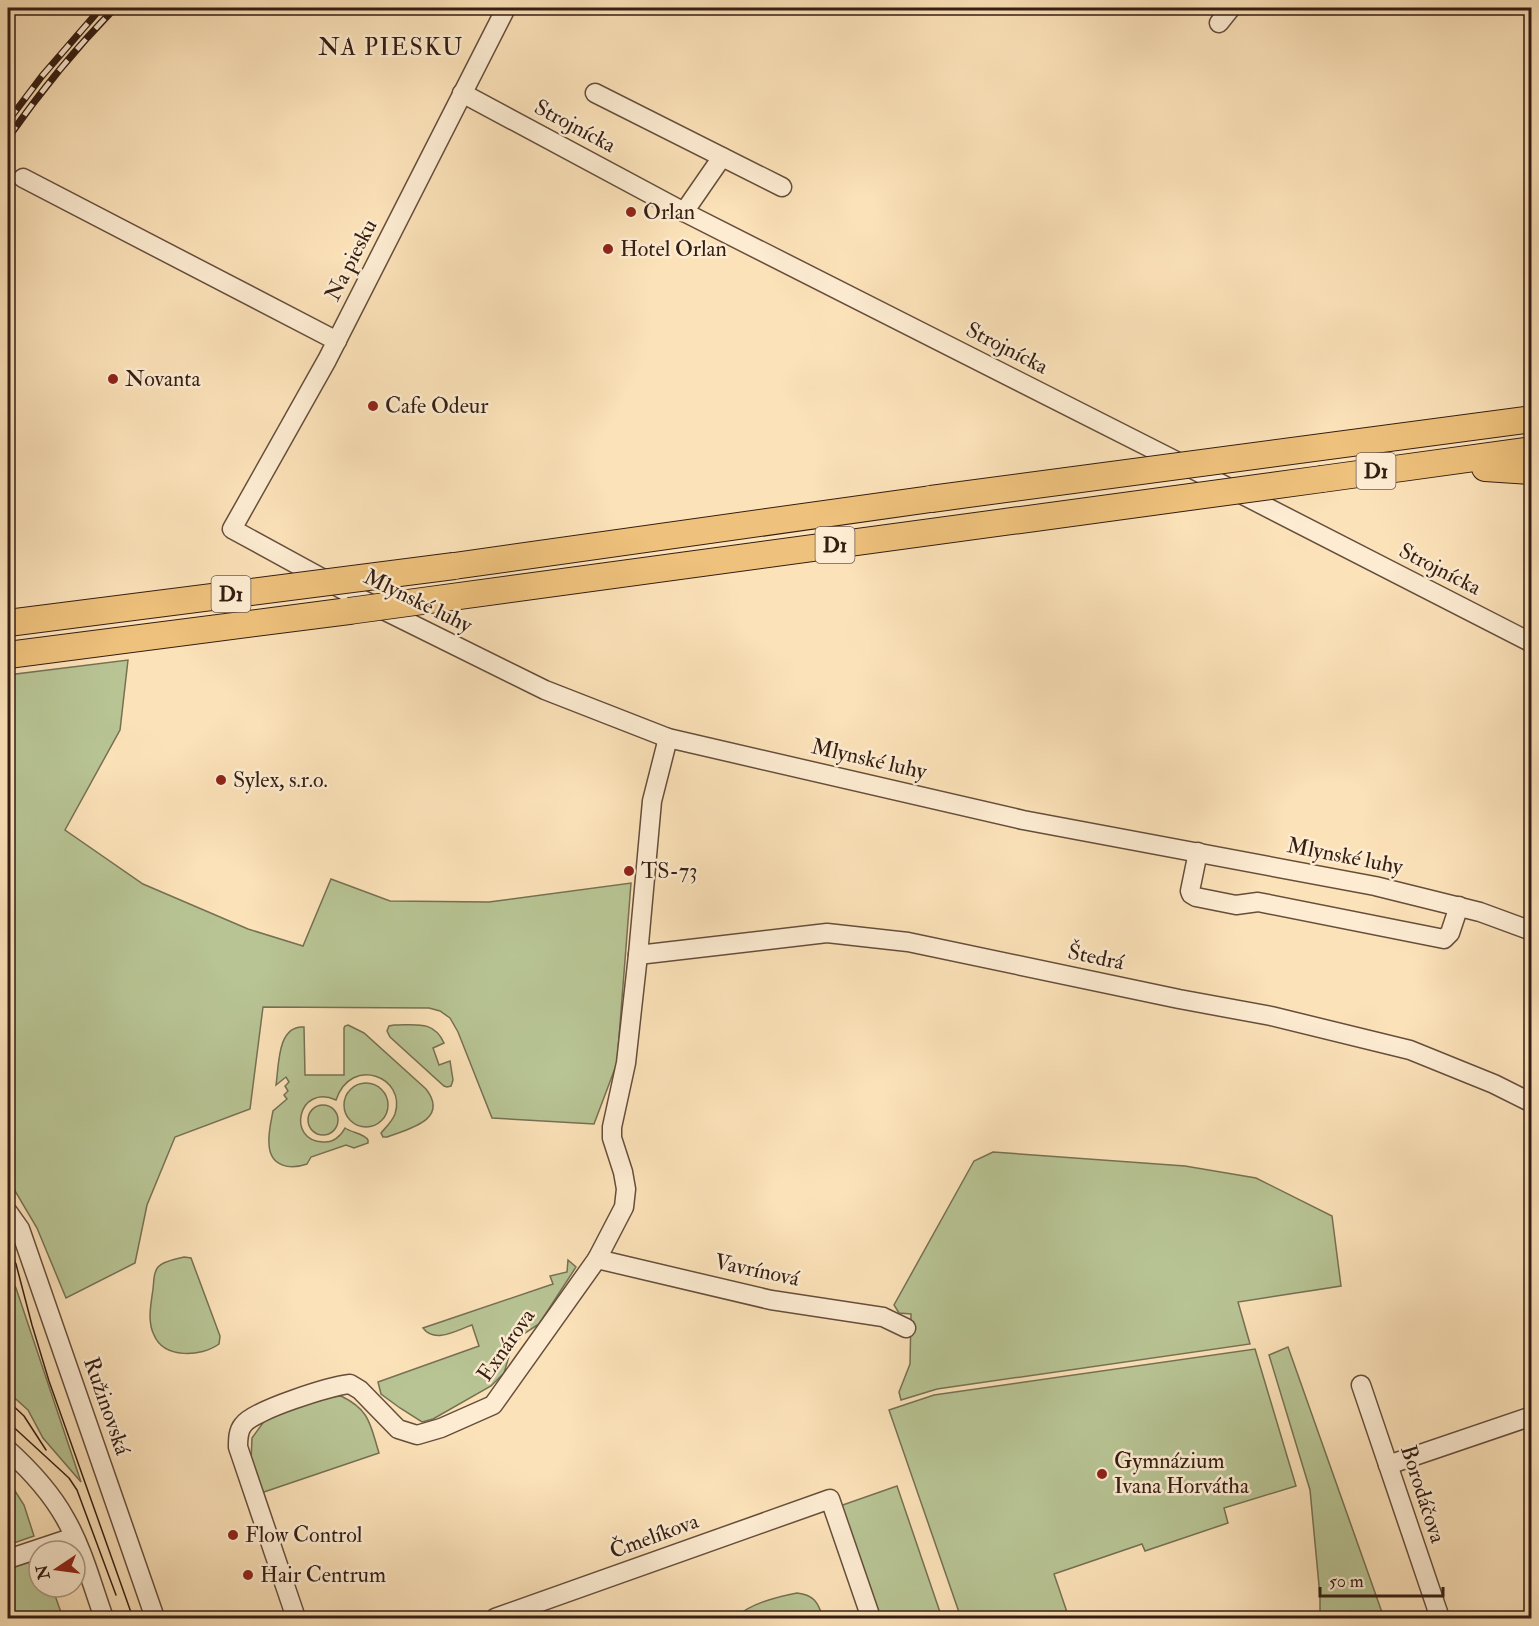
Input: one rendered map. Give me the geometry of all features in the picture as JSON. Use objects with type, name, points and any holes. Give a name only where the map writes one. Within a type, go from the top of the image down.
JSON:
[{"type":"highway","name":"D1","points":[[8,623],[454,566],[1532,418]]},
{"type":"highway","name":"D1","points":[[8,655],[349,611],[1532,450]]},
{"type":"highway","points":[[1431,464],[1532,471]]},
{"type":"street","name":"Na piesku","points":[[232,530],[327,360],[506,8]]},
{"type":"street","points":[[1219,23],[1231,8]]},
{"type":"street","name":"Strojnícka","points":[[462,93],[684,212],[1532,643]]},
{"type":"street","points":[[595,93],[782,187]]},
{"type":"street","points":[[684,212],[722,157]]},
{"type":"street","points":[[23,178],[336,341]]},
{"type":"street","name":"Mlynské luhy","points":[[232,530],[351,594],[546,690],[668,738],[1023,820],[1375,886],[1480,912],[1532,931]]},
{"type":"street","points":[[597,1259],[624,1207],[626,1189],[612,1138],[612,1127],[626,1063],[638,955],[649,818],[668,738]]},
{"type":"street","points":[[1198,852],[1190,891],[1193,896],[1236,906],[1258,902],[1444,939],[1450,933],[1459,906]]},
{"type":"street","name":"Štedrá","points":[[638,955],[827,933],[908,942],[1271,1016],[1410,1050],[1494,1084],[1532,1103]]},
{"type":"street","name":"Ružinovská","points":[[8,1212],[20,1229],[155,1618]]},
{"type":"street","name":"Vavrínová","points":[[597,1259],[771,1300],[883,1317],[906,1328]]},
{"type":"street","name":"Exnárova","points":[[296,1618],[238,1447],[238,1435],[243,1424],[261,1412],[336,1386],[351,1384],[360,1390],[398,1429],[417,1435],[441,1428],[492,1406],[597,1259]]},
{"type":"street","name":"Borodáčova","points":[[1361,1385],[1440,1618]]},
{"type":"street","points":[[1388,1465],[1532,1416]]},
{"type":"street","points":[[8,1450],[44,1486],[66,1519],[104,1618]]},
{"type":"street","name":"Čmelíkova","points":[[495,1618],[830,1499],[871,1618]]},
{"type":"street","points":[[8,1559],[74,1537]]},
{"type":"green space","points":[[128,660],[120,730],[65,830],[143,884],[248,929],[303,946],[331,879],[390,901],[489,902],[631,883],[617,1063],[594,1124],[492,1118],[458,1032],[450,1018],[440,1011],[429,1008],[263,1007],[250,1109],[175,1137],[147,1205],[135,1263],[66,1298],[37,1228],[8,1179],[8,675]]},
{"type":"green space","points":[[348,1025],[364,1033],[426,1089],[432,1100],[433,1108],[430,1116],[415,1126],[383,1137],[381,1133],[395,1114],[397,1101],[393,1090],[386,1081],[376,1076],[364,1075],[353,1078],[343,1086],[336,1100],[323,1097],[313,1099],[305,1106],[301,1114],[301,1124],[304,1133],[311,1139],[330,1141],[339,1136],[345,1128],[364,1136],[368,1143],[354,1148],[346,1145],[311,1157],[307,1164],[301,1166],[282,1165],[273,1158],[269,1140],[273,1111],[287,1099],[284,1095],[288,1091],[285,1086],[289,1082],[286,1077],[276,1085],[284,1039],[295,1028],[304,1027],[305,1075],[344,1075],[344,1028]]},
{"type":"green space","points":[[423,1025],[435,1030],[444,1043],[433,1048],[439,1065],[450,1061],[453,1080],[451,1086],[444,1086],[390,1037],[387,1031],[389,1026]]},
{"type":"green space","points":[[366,1083],[375,1084],[382,1089],[387,1096],[387,1114],[382,1121],[375,1126],[366,1127],[357,1126],[350,1121],[345,1114],[344,1105],[345,1096],[350,1089],[357,1084]]},
{"type":"green space","points":[[323,1105],[334,1109],[338,1120],[334,1131],[323,1135],[312,1131],[308,1120],[312,1109]]},
{"type":"green space","points":[[993,1152],[1185,1166],[1256,1178],[1332,1216],[1341,1286],[1238,1302],[1250,1344],[937,1389],[901,1400],[899,1392],[910,1364],[911,1314],[899,1313],[894,1305],[974,1161]]},
{"type":"green space","points":[[191,1258],[220,1336],[219,1344],[193,1353],[174,1352],[159,1343],[152,1330],[150,1318],[156,1269],[170,1260]]},
{"type":"green space","points":[[568,1260],[576,1267],[539,1324],[522,1335],[510,1353],[504,1373],[491,1386],[433,1419],[422,1422],[381,1394],[378,1382],[479,1346],[472,1325],[440,1335],[428,1333],[423,1328],[553,1284],[550,1276],[567,1272]]},
{"type":"green space","points":[[8,1273],[16,1288],[81,1482],[43,1438],[28,1410],[8,1392]]},
{"type":"green space","points":[[1288,1347],[1384,1618],[1320,1618],[1310,1490],[1269,1355]]},
{"type":"green space","name":"Gymnázium Ivana Horvátha","points":[[1255,1349],[1296,1486],[1224,1508],[1228,1523],[1145,1551],[1142,1544],[1054,1574],[1069,1618],[961,1618],[889,1410],[934,1395]]},
{"type":"green space","points":[[341,1396],[351,1401],[368,1419],[379,1453],[261,1493],[251,1461],[252,1438],[265,1420],[323,1398]]},
{"type":"green space","points":[[8,1480],[24,1505],[34,1536],[8,1545]]},
{"type":"green space","points":[[897,1486],[942,1618],[876,1618],[837,1507]]},
{"type":"green space","points":[[27,1563],[27,1599],[56,1599],[63,1618],[8,1618],[8,1569]]},
{"type":"green space","points":[[797,1593],[814,1600],[823,1618],[735,1618],[755,1605]]},
{"type":"tram line","points":[[8,1246],[16,1264],[49,1381],[133,1618]]},
{"type":"tram line","points":[[8,1401],[24,1416],[46,1450]]},
{"type":"tram line","points":[[8,1422],[69,1478],[77,1490],[116,1595]]},
{"type":"railway","points":[[8,121],[42,76],[101,8]]},
{"type":"railway","points":[[8,138],[59,71],[115,8]]},
{"type":"place","name":"Orlan","points":[[631,212]]},
{"type":"place","name":"Hotel Orlan","points":[[608,249]]},
{"type":"place","name":"Novanta","points":[[113,379]]},
{"type":"place","name":"Cafe Odeur","points":[[373,406]]},
{"type":"place","name":"Sylex, s.r.o.","points":[[221,780]]},
{"type":"place","name":"TS-73","points":[[629,871]]},
{"type":"place","name":"Gymnázium Ivana Horvátha","points":[[1102,1474]]},
{"type":"place","name":"Flow Control","points":[[233,1535]]},
{"type":"place","name":"Hair Centrum","points":[[248,1575]]},
{"type":"district","name":"NA PIESKU","points":[[391,47]]}]
